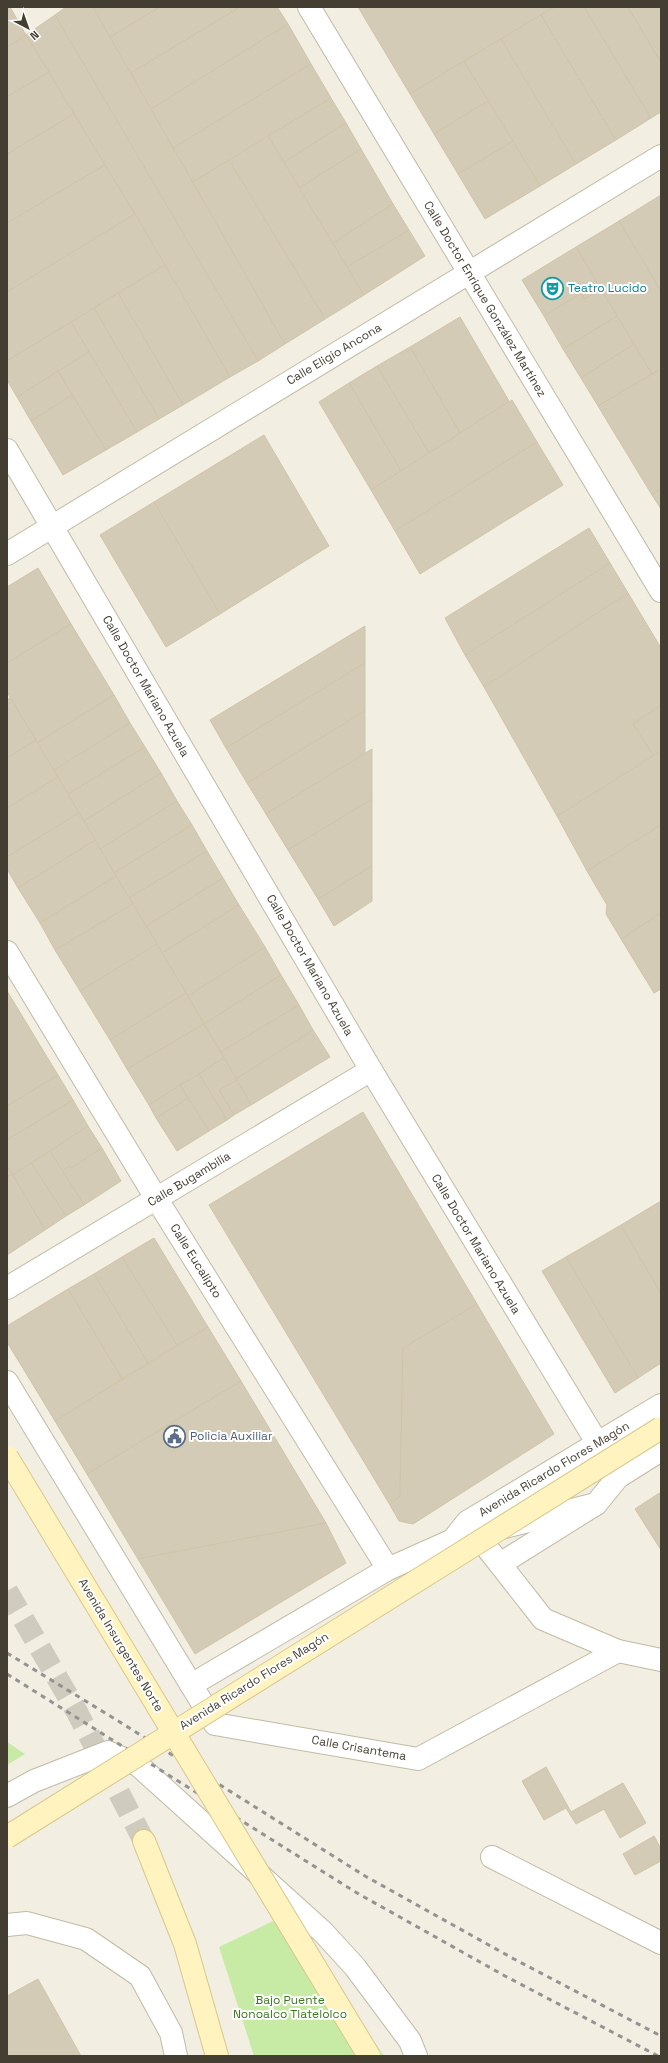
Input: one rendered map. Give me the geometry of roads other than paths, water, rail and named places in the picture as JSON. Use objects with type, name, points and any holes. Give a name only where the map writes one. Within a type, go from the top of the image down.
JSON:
[{"type":"main road","name":"Avenida Ricardo Flores Magón","points":[[7,1837],[661,1428]]},
{"type":"main road","name":"Avenida Insurgentes Norte","points":[[7,1457],[369,2056]]},
{"type":"main road","points":[[144,1841],[185,1944],[217,2056]]},
{"type":"street","name":"Calle Doctor Enrique González Martínez","points":[[309,7],[661,591]]},
{"type":"street","name":"Calle Eligio Ancona","points":[[7,554],[468,272],[661,156]]},
{"type":"street","name":"Calle Doctor Mariano Azuela","points":[[7,450],[371,1070],[618,1477]]},
{"type":"street","name":"Calle Eucalipto","points":[[7,952],[156,1198],[388,1568]]},
{"type":"street","name":"Calle Bugambilia","points":[[7,1288],[371,1070]]},
{"type":"street","points":[[7,1382],[191,1685]]},
{"type":"street","name":"Avenida Ricardo Flores Magón","points":[[191,1685],[388,1568],[453,1540],[598,1444],[661,1405]]},
{"type":"street","points":[[500,1564],[596,1504],[618,1477],[661,1450]]},
{"type":"street","name":"Avenida Ricardo Flores Magón","points":[[471,1528],[596,1504]]},
{"type":"street","points":[[471,1528],[543,1619],[618,1651],[661,1660]]},
{"type":"street","name":"Calle Crisantema","points":[[191,1685],[215,1724],[418,1758],[618,1651]]},
{"type":"street","points":[[7,1796],[34,1781],[108,1752],[138,1765],[323,1932],[354,1967],[410,2042],[416,2056]]},
{"type":"street","points":[[492,1857],[661,1943]]},
{"type":"street","points":[[7,1907],[17,1924],[86,1939],[140,1976],[171,2033],[176,2056]]},
{"type":"tunnel","points":[[7,1591],[77,1712],[144,1841]]},
{"type":"railway","points":[[7,1653],[365,1876],[514,1959],[661,2036]]},
{"type":"railway","points":[[7,1674],[357,1893],[505,1976],[658,2056]]},
{"type":"place","name":"Teatro Lucido","points":[[552,288]]},
{"type":"place","name":"Policia Auxiliar","points":[[174,1436]]},
{"type":"park label","name":"Bajo Puente Nonoalco Tlatelolco","points":[[290,2007]]}]
